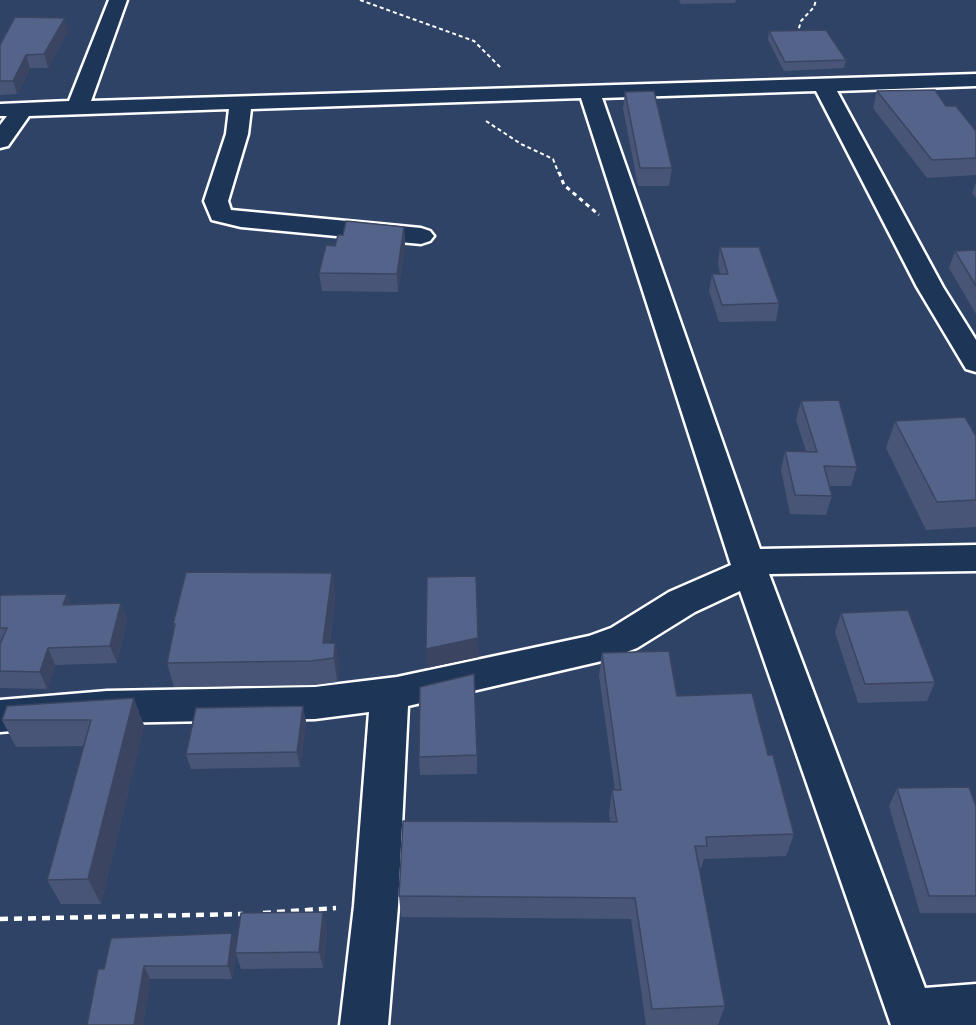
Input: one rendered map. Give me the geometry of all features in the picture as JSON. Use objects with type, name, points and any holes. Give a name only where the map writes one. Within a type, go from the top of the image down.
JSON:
[{"type":"street","points":[[78,107],[118,0]]},
{"type":"street","points":[[0,110],[976,80]]},
{"type":"street","points":[[828,84],[930,288],[976,363]]},
{"type":"street","points":[[589,91],[749,566],[913,1018],[976,1008]]},
{"type":"street","points":[[241,102],[237,134],[216,201],[221,215],[241,220],[421,236]]},
{"type":"street","points":[[0,141],[23,109]]},
{"type":"street","points":[[0,716],[107,707],[315,703],[390,694],[593,650],[624,638],[682,602],[749,566],[976,558]]},
{"type":"street","points":[[364,1025],[376,906],[390,694]]},
{"type":"path","points":[[360,0],[474,41],[492,61],[533,93]]},
{"type":"path","points":[[816,0],[814,7],[801,21],[796,40],[802,53],[828,84]]},
{"type":"path","points":[[479,118],[492,124],[520,144],[553,159],[568,189],[598,214],[639,239]]},
{"type":"path","points":[[0,919],[220,916],[376,906]]},
{"type":"building","points":[[15,17],[65,18],[44,54],[26,55],[13,81],[0,81],[0,45]]},
{"type":"building","points":[[826,30],[846,60],[785,62],[769,31]]},
{"type":"building","points":[[935,90],[946,106],[956,106],[976,131],[976,158],[932,160],[877,91]]},
{"type":"building","points":[[654,91],[672,168],[640,168],[625,92]]},
{"type":"building","points":[[346,221],[404,227],[397,274],[319,273],[326,245],[335,246],[338,235],[343,235]]},
{"type":"building","points":[[720,247],[759,247],[779,303],[722,305],[712,274],[728,274]]},
{"type":"building","points":[[976,250],[976,286],[955,251]]},
{"type":"building","points":[[839,400],[857,467],[824,466],[832,496],[795,495],[785,451],[817,452],[801,401]]},
{"type":"building","points":[[965,417],[976,436],[976,500],[937,502],[895,421]]},
{"type":"building","points":[[186,572],[332,573],[323,643],[335,643],[334,658],[311,661],[167,663],[175,624],[173,624]]},
{"type":"building","points":[[476,576],[478,638],[426,649],[427,577]]},
{"type":"building","points":[[67,594],[63,605],[121,603],[110,646],[48,648],[40,672],[0,671],[0,644],[7,628],[0,628],[0,595]]},
{"type":"building","points":[[908,610],[935,682],[865,684],[841,613]]},
{"type":"building","points":[[669,651],[677,696],[752,693],[768,755],[773,755],[794,834],[706,837],[707,846],[695,846],[725,1006],[652,1009],[635,898],[399,896],[403,821],[617,822],[612,790],[621,790],[602,653]]},
{"type":"building","points":[[474,674],[477,755],[419,757],[420,687]]},
{"type":"building","points":[[134,698],[88,879],[47,880],[91,720],[2,720],[7,706]]},
{"type":"building","points":[[303,706],[297,752],[186,754],[196,708]]},
{"type":"building","points":[[969,787],[976,806],[976,896],[929,896],[897,788]]},
{"type":"building","points":[[323,912],[319,952],[235,953],[241,913]]},
{"type":"building","points":[[232,933],[228,966],[144,966],[134,1025],[87,1025],[98,969],[104,969],[111,938]]}]
